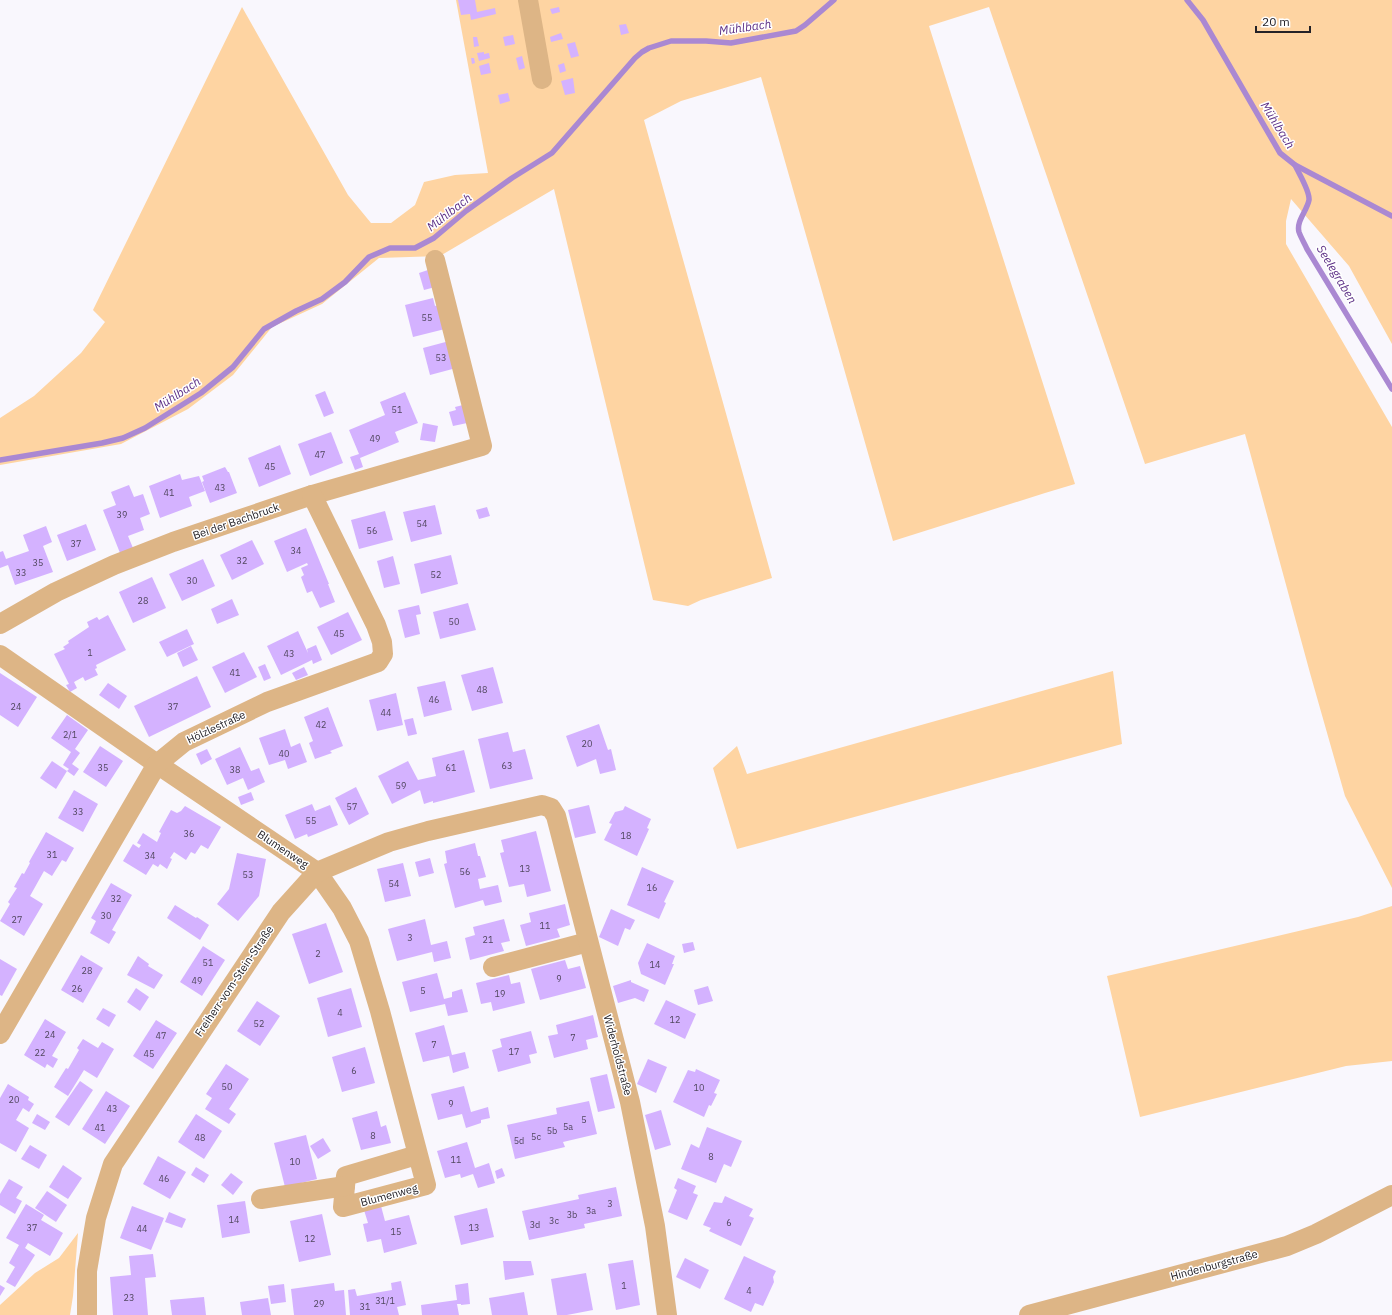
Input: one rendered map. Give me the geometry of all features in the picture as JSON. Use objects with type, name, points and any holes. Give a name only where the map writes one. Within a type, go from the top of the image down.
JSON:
[{"type":"street","points":[[528,0],[542,79]]},
{"type":"street","name":"Bei der Bachbruck","points":[[0,624],[56,592],[114,565],[173,542],[312,495],[482,446],[435,260]]},
{"type":"street","name":"Hölzlestraße","points":[[3,1024],[157,764],[184,742],[267,702],[378,662],[383,654],[382,642],[376,625],[312,495]]},
{"type":"street","name":"Blumenweg","points":[[0,655],[157,764],[317,872],[342,908],[359,941],[380,1011],[426,1185],[343,1207],[345,1186]]},
{"type":"street","name":"Freiherr-vom-Stein-Straße","points":[[87,1315],[87,1271],[96,1218],[112,1164],[281,912],[317,872],[389,842],[428,831],[542,805]]},
{"type":"street","name":"Widerholdstraße","points":[[542,805],[551,808],[556,816],[630,1102],[655,1226],[667,1315]]},
{"type":"street","points":[[493,967],[588,942]]},
{"type":"street","points":[[262,1199],[345,1186],[346,1176],[417,1155]]},
{"type":"street","name":"Hindenburgstraße","points":[[1036,1313],[1287,1246],[1316,1234],[1392,1195]]},
{"type":"shaded area","points":[[456,0],[1392,0],[1392,344],[1349,266],[1291,199],[1286,221],[1286,244],[1392,427],[1392,888],[1345,796],[1245,434],[1145,464],[989,7],[929,26],[1075,484],[893,541],[761,77],[681,101],[644,120],[772,578],[701,600],[688,606],[653,600],[554,189],[440,256],[379,258],[322,304],[272,327],[233,375],[188,409],[121,444],[0,465],[0,418],[34,396],[81,353],[105,322],[93,310],[242,7],[348,195],[371,223],[391,223],[415,205],[424,182],[455,175],[488,173]]},
{"type":"shaded area","points":[[1113,671],[1122,744],[737,849],[713,768],[737,746],[747,774]]},
{"type":"shaded area","points":[[1392,906],[1392,1061],[1346,1066],[1140,1117],[1107,976],[1358,917]]},
{"type":"shaded area","points":[[78,1233],[70,1315],[0,1315],[0,1305],[35,1273],[59,1258]]},
{"type":"building","points":[[458,0],[475,0],[477,12],[495,8],[496,14],[471,20],[470,14],[461,15]]},
{"type":"building","points":[[559,7],[560,12],[552,14],[550,9]]},
{"type":"building","points":[[626,24],[629,33],[621,35],[619,25]]},
{"type":"building","points":[[561,33],[563,39],[551,42],[550,37]]},
{"type":"building","points":[[513,35],[515,44],[505,46],[503,37]]},
{"type":"building","points":[[473,37],[477,37],[479,46],[474,47]]},
{"type":"building","points":[[575,42],[579,56],[571,58],[567,44]]},
{"type":"building","points":[[484,52],[484,54],[489,53],[490,58],[479,61],[477,53]]},
{"type":"building","points":[[522,56],[525,68],[519,70],[516,58]]},
{"type":"building","points":[[471,58],[474,58],[475,63],[472,64]]},
{"type":"building","points":[[489,63],[491,73],[481,75],[479,66]]},
{"type":"building","points":[[564,63],[566,71],[560,73],[558,65]]},
{"type":"building","points":[[573,78],[575,93],[565,95],[561,81]]},
{"type":"building","points":[[508,93],[510,101],[500,104],[498,95]]},
{"type":"building","points":[[434,268],[439,286],[424,290],[419,273]]},
{"type":"building","points":[[433,298],[435,306],[442,304],[449,328],[413,337],[405,305]]},
{"type":"building","points":[[453,340],[460,367],[430,375],[423,348]]},
{"type":"building","points":[[325,391],[334,413],[324,417],[315,395]]},
{"type":"building","points":[[405,392],[418,423],[395,432],[399,442],[360,458],[363,467],[355,470],[350,457],[359,454],[349,430],[385,415],[380,402]]},
{"type":"building","points":[[467,404],[472,422],[453,426],[449,412],[456,410],[455,407]]},
{"type":"building","points":[[423,423],[438,426],[435,442],[420,440]]},
{"type":"building","points":[[331,432],[343,463],[310,476],[298,444]]},
{"type":"building","points":[[280,445],[291,474],[259,487],[248,458]]},
{"type":"building","points":[[225,467],[229,472],[237,493],[210,503],[202,482],[204,481],[202,476]]},
{"type":"building","points":[[180,474],[182,480],[199,476],[205,491],[189,497],[192,506],[160,518],[149,486]]},
{"type":"building","points":[[129,485],[134,497],[143,494],[150,514],[140,518],[144,530],[128,536],[133,548],[120,553],[103,510],[116,505],[111,492]]},
{"type":"building","points":[[435,505],[442,534],[411,542],[403,512]]},
{"type":"building","points":[[487,507],[490,516],[479,519],[476,510]]},
{"type":"building","points":[[385,511],[393,540],[359,549],[351,520]]},
{"type":"building","points":[[86,524],[96,550],[67,561],[57,535]]},
{"type":"building","points":[[46,526],[52,542],[43,546],[53,572],[15,585],[8,565],[0,568],[0,552],[3,551],[6,559],[29,551],[23,535]]},
{"type":"building","points":[[306,528],[335,602],[320,608],[312,591],[307,593],[301,577],[304,575],[301,568],[308,565],[307,563],[287,572],[274,541]]},
{"type":"building","points":[[252,540],[264,564],[232,580],[220,555]]},
{"type":"building","points":[[451,555],[458,584],[421,594],[414,564]]},
{"type":"building","points":[[393,556],[400,584],[384,588],[377,561]]},
{"type":"building","points":[[203,559],[215,586],[182,601],[169,574]]},
{"type":"building","points":[[152,577],[166,608],[133,623],[119,592]]},
{"type":"building","points":[[232,599],[239,615],[217,624],[211,609]]},
{"type":"building","points":[[468,603],[476,630],[440,639],[433,612]]},
{"type":"building","points":[[419,605],[421,614],[416,615],[420,634],[405,638],[398,610]]},
{"type":"building","points":[[348,612],[362,640],[331,655],[317,627]]},
{"type":"building","points":[[108,615],[126,650],[96,665],[97,668],[95,669],[98,675],[85,681],[83,677],[74,682],[77,688],[70,692],[66,685],[69,684],[54,654],[65,649],[63,647],[69,643],[68,641],[89,627],[87,622],[97,617],[99,620]]},
{"type":"building","points":[[187,629],[194,644],[167,657],[159,642]]},
{"type":"building","points":[[298,631],[308,653],[307,649],[316,645],[322,660],[313,664],[312,660],[281,675],[267,646]]},
{"type":"building","points":[[191,646],[198,660],[183,667],[177,653]]},
{"type":"building","points":[[244,652],[257,677],[225,693],[212,667]]},
{"type":"building","points":[[265,664],[271,678],[264,681],[258,667]]},
{"type":"building","points":[[304,667],[308,675],[296,680],[292,673]]},
{"type":"building","points":[[493,667],[503,703],[472,711],[461,675]]},
{"type":"building","points":[[0,673],[37,697],[18,727],[0,715]]},
{"type":"building","points":[[197,676],[211,707],[149,737],[134,706]]},
{"type":"building","points":[[445,681],[452,710],[424,717],[417,687]]},
{"type":"building","points":[[108,683],[127,696],[119,709],[99,695]]},
{"type":"building","points":[[396,693],[403,725],[377,731],[369,700]]},
{"type":"building","points":[[328,707],[343,746],[330,751],[332,753],[315,759],[309,743],[313,741],[304,717]]},
{"type":"building","points":[[67,715],[88,730],[75,749],[80,753],[72,764],[79,769],[74,776],[67,771],[69,769],[63,765],[71,752],[51,738]]},
{"type":"building","points":[[413,718],[417,734],[408,736],[404,720]]},
{"type":"building","points":[[599,724],[608,750],[611,749],[616,770],[600,774],[596,759],[577,767],[566,736]]},
{"type":"building","points":[[285,729],[291,747],[300,743],[307,762],[288,769],[285,760],[269,765],[259,738]]},
{"type":"building","points":[[508,732],[513,752],[525,749],[533,779],[490,789],[478,739]]},
{"type":"building","points":[[100,746],[123,761],[106,787],[83,772]]},
{"type":"building","points":[[240,747],[251,771],[259,768],[265,782],[248,790],[243,778],[227,785],[215,759]]},
{"type":"building","points":[[207,749],[212,759],[201,765],[196,754]]},
{"type":"building","points":[[464,750],[475,792],[424,804],[420,790],[392,804],[378,776],[408,761],[418,780],[436,776],[432,758]]},
{"type":"building","points":[[52,761],[67,771],[56,789],[40,778]]},
{"type":"building","points":[[356,787],[369,814],[349,825],[335,798]]},
{"type":"building","points":[[74,790],[98,804],[83,832],[58,818]]},
{"type":"building","points":[[251,792],[254,800],[241,805],[238,797]]},
{"type":"building","points":[[312,804],[315,811],[330,805],[338,825],[308,837],[307,834],[295,839],[285,815]]},
{"type":"building","points":[[589,805],[596,833],[575,838],[568,810]]},
{"type":"building","points":[[185,806],[221,827],[208,849],[201,845],[195,854],[191,852],[186,860],[174,852],[170,858],[172,859],[167,869],[160,864],[158,867],[153,864],[146,875],[123,861],[133,844],[139,848],[141,845],[137,843],[143,833],[157,842],[161,833],[159,832],[171,810],[177,813]]},
{"type":"building","points":[[625,806],[651,819],[647,828],[649,829],[637,856],[604,840],[612,824],[609,823],[615,812],[623,810]]},
{"type":"building","points":[[536,831],[551,891],[527,897],[524,884],[509,887],[500,853],[504,852],[501,840]]},
{"type":"building","points":[[46,832],[74,848],[66,862],[62,860],[52,876],[44,871],[30,896],[43,904],[24,936],[0,921],[10,904],[8,902],[17,888],[14,887],[22,873],[24,874]]},
{"type":"building","points":[[475,843],[486,877],[478,879],[480,889],[498,885],[502,902],[485,906],[483,900],[455,908],[444,864],[447,863],[445,851]]},
{"type":"building","points":[[237,853],[266,859],[259,896],[238,921],[217,904],[229,889]]},
{"type":"building","points":[[430,858],[434,873],[419,877],[415,862]]},
{"type":"building","points":[[403,863],[411,896],[385,902],[377,869]]},
{"type":"building","points":[[642,867],[674,881],[664,902],[666,903],[659,919],[627,905]]},
{"type":"building","points":[[111,883],[132,895],[112,930],[116,932],[109,944],[90,933],[96,921],[91,918]]},
{"type":"building","points":[[565,904],[570,925],[557,929],[560,937],[526,946],[520,925],[531,922],[529,913]]},
{"type":"building","points":[[175,905],[209,925],[200,940],[167,918]]},
{"type":"building","points":[[611,909],[635,920],[630,930],[625,928],[618,946],[599,937]]},
{"type":"building","points":[[425,919],[431,945],[447,941],[451,958],[434,962],[432,952],[397,961],[388,929]]},
{"type":"building","points":[[504,919],[510,941],[501,943],[504,951],[470,960],[465,938],[475,935],[473,927]]},
{"type":"building","points":[[326,923],[343,972],[309,984],[292,934]]},
{"type":"building","points":[[693,942],[695,950],[684,953],[682,944]]},
{"type":"building","points":[[647,943],[675,956],[672,964],[674,964],[665,985],[641,974],[638,963]]},
{"type":"building","points":[[203,946],[225,960],[202,996],[180,982]]},
{"type":"building","points":[[81,955],[103,968],[83,1003],[61,990]]},
{"type":"building","points":[[138,956],[149,964],[148,966],[163,975],[154,989],[127,975]]},
{"type":"building","points":[[0,959],[17,969],[2,996],[0,995]]},
{"type":"building","points":[[565,960],[568,969],[580,966],[586,988],[540,1000],[531,969]]},
{"type":"building","points":[[437,973],[444,999],[452,997],[452,992],[462,989],[468,1012],[448,1016],[445,1004],[410,1012],[402,982]]},
{"type":"building","points":[[509,975],[511,984],[520,982],[525,1003],[493,1011],[491,1002],[481,1004],[476,983]]},
{"type":"building","points":[[631,980],[631,982],[649,990],[644,1002],[635,998],[618,1003],[613,986]]},
{"type":"building","points":[[708,986],[713,1001],[698,1005],[694,990]]},
{"type":"building","points":[[136,988],[149,997],[140,1011],[127,1002]]},
{"type":"building","points":[[351,988],[362,1027],[328,1037],[317,998]]},
{"type":"building","points":[[666,1000],[696,1014],[685,1039],[654,1024]]},
{"type":"building","points":[[257,1001],[280,1016],[260,1046],[237,1031]]},
{"type":"building","points":[[103,1008],[116,1015],[109,1027],[96,1019]]},
{"type":"building","points":[[593,1015],[598,1037],[586,1040],[588,1049],[554,1058],[548,1036],[558,1034],[556,1025]]},
{"type":"building","points":[[45,1019],[66,1032],[52,1056],[58,1059],[53,1068],[47,1064],[45,1068],[24,1055]]},
{"type":"building","points":[[156,1020],[177,1033],[153,1069],[133,1056]]},
{"type":"building","points":[[444,1025],[452,1055],[465,1052],[469,1068],[453,1073],[449,1056],[423,1062],[415,1033]]},
{"type":"building","points":[[531,1031],[537,1053],[529,1055],[531,1063],[498,1072],[492,1050],[502,1047],[500,1039]]},
{"type":"building","points":[[83,1039],[98,1048],[102,1042],[114,1049],[97,1078],[84,1070],[68,1096],[54,1087],[66,1068],[68,1069],[79,1050],[77,1048]]},
{"type":"building","points":[[365,1047],[375,1083],[342,1092],[332,1057]]},
{"type":"building","points":[[648,1059],[667,1067],[656,1093],[637,1084]]},
{"type":"building","points":[[226,1064],[249,1079],[229,1109],[236,1114],[229,1124],[205,1109],[212,1098],[206,1094]]},
{"type":"building","points":[[696,1069],[720,1080],[714,1093],[717,1094],[711,1106],[709,1105],[704,1117],[673,1102],[688,1070],[695,1072]]},
{"type":"building","points":[[607,1074],[615,1108],[598,1112],[590,1078]]},
{"type":"building","points":[[80,1081],[93,1090],[69,1126],[55,1117]]},
{"type":"building","points":[[8,1084],[29,1097],[28,1100],[34,1104],[29,1112],[23,1108],[16,1120],[29,1128],[16,1152],[0,1143],[0,1098]]},
{"type":"building","points":[[464,1086],[471,1112],[488,1107],[490,1118],[481,1120],[481,1123],[466,1128],[462,1114],[438,1120],[431,1094]]},
{"type":"building","points":[[106,1091],[130,1106],[105,1144],[82,1129]]},
{"type":"building","points":[[589,1101],[597,1134],[563,1142],[565,1147],[515,1159],[507,1125],[557,1114],[556,1108]]},
{"type":"building","points":[[661,1110],[671,1145],[655,1150],[645,1115]]},
{"type":"building","points":[[377,1111],[381,1127],[386,1125],[391,1143],[361,1150],[352,1118]]},
{"type":"building","points":[[37,1114],[50,1122],[45,1130],[32,1123]]},
{"type":"building","points":[[196,1114],[222,1131],[204,1159],[178,1142]]},
{"type":"building","points":[[707,1127],[742,1141],[731,1167],[724,1164],[716,1183],[681,1169],[691,1144],[699,1148]]},
{"type":"building","points":[[306,1135],[317,1179],[285,1187],[274,1143]]},
{"type":"building","points":[[323,1138],[331,1151],[318,1159],[310,1146]]},
{"type":"building","points":[[467,1142],[475,1168],[489,1163],[495,1183],[478,1188],[473,1174],[461,1178],[460,1174],[445,1178],[437,1151]]},
{"type":"building","points":[[30,1145],[47,1155],[39,1169],[21,1159]]},
{"type":"building","points":[[158,1156],[186,1172],[170,1199],[143,1184]]},
{"type":"building","points":[[63,1165],[82,1178],[68,1199],[49,1187]]},
{"type":"building","points":[[196,1167],[209,1175],[204,1183],[191,1175]]},
{"type":"building","points":[[502,1168],[505,1176],[497,1179],[495,1171]]},
{"type":"building","points":[[231,1173],[243,1182],[233,1195],[221,1185]]},
{"type":"building","points":[[678,1178],[696,1186],[693,1193],[698,1195],[687,1220],[668,1212],[677,1190],[674,1188]]},
{"type":"building","points":[[9,1179],[23,1187],[16,1198],[22,1201],[15,1214],[0,1205],[0,1194]]},
{"type":"building","points":[[616,1187],[622,1216],[584,1224],[585,1228],[529,1240],[522,1211],[579,1199],[578,1195]]},
{"type":"building","points":[[47,1191],[67,1205],[56,1222],[35,1208]]},
{"type":"building","points":[[725,1196],[753,1209],[749,1216],[754,1218],[741,1246],[709,1231],[711,1228],[703,1225],[714,1202],[722,1203]]},
{"type":"building","points":[[245,1201],[250,1233],[222,1238],[217,1205]]},
{"type":"building","points":[[26,1204],[44,1215],[41,1220],[63,1233],[50,1256],[28,1243],[25,1248],[35,1255],[15,1287],[6,1282],[15,1267],[9,1263],[19,1245],[6,1238]]},
{"type":"building","points":[[132,1206],[164,1218],[151,1250],[120,1238]]},
{"type":"building","points":[[381,1206],[385,1221],[409,1215],[417,1244],[384,1253],[381,1239],[367,1242],[363,1224],[368,1223],[364,1210]]},
{"type":"building","points":[[487,1208],[494,1237],[461,1245],[454,1216]]},
{"type":"building","points":[[169,1212],[186,1219],[182,1228],[165,1222]]},
{"type":"building","points":[[322,1214],[331,1255],[299,1262],[290,1221]]},
{"type":"building","points":[[153,1254],[156,1277],[145,1278],[148,1315],[113,1315],[110,1277],[131,1275],[129,1256]]},
{"type":"building","points":[[744,1256],[776,1271],[773,1277],[774,1282],[763,1306],[755,1303],[751,1312],[724,1299]]},
{"type":"building","points":[[685,1258],[709,1270],[700,1289],[676,1277]]},
{"type":"building","points":[[633,1260],[640,1305],[616,1310],[608,1264]]},
{"type":"building","points":[[503,1261],[531,1261],[534,1275],[505,1280]]},
{"type":"building","points":[[586,1273],[593,1310],[567,1315],[557,1315],[551,1279]]},
{"type":"building","points":[[401,1281],[406,1305],[397,1307],[399,1315],[350,1315],[348,1290],[355,1289],[357,1296],[392,1290],[391,1283]]},
{"type":"building","points":[[334,1283],[335,1291],[344,1290],[346,1315],[294,1315],[291,1289]]},
{"type":"building","points":[[468,1283],[470,1304],[457,1304],[459,1315],[422,1315],[421,1305],[457,1300],[455,1285]]},
{"type":"building","points":[[284,1284],[286,1302],[271,1304],[268,1286]]},
{"type":"building","points":[[0,1285],[5,1288],[0,1296]]},
{"type":"building","points":[[524,1292],[528,1315],[492,1315],[489,1298]]},
{"type":"building","points":[[204,1297],[206,1315],[172,1315],[170,1300]]},
{"type":"building","points":[[268,1298],[271,1315],[242,1315],[240,1302]]},
{"type":"waterway","name":"Mühlbach","points":[[0,460],[102,443],[123,438],[145,428],[201,393],[233,367],[264,329],[296,311],[322,299],[345,282],[369,257],[390,248],[415,248],[434,238],[466,211],[512,178],[552,153],[635,58],[649,48],[671,41],[731,43],[796,31],[834,0]]},
{"type":"waterway","name":"Mühlbach","points":[[1187,0],[1203,20],[1280,153],[1295,165],[1392,216]]},
{"type":"waterway","name":"Seelegraben","points":[[1295,165],[1309,196],[1308,204],[1300,220],[1298,228],[1299,232],[1307,249],[1392,389]]}]
